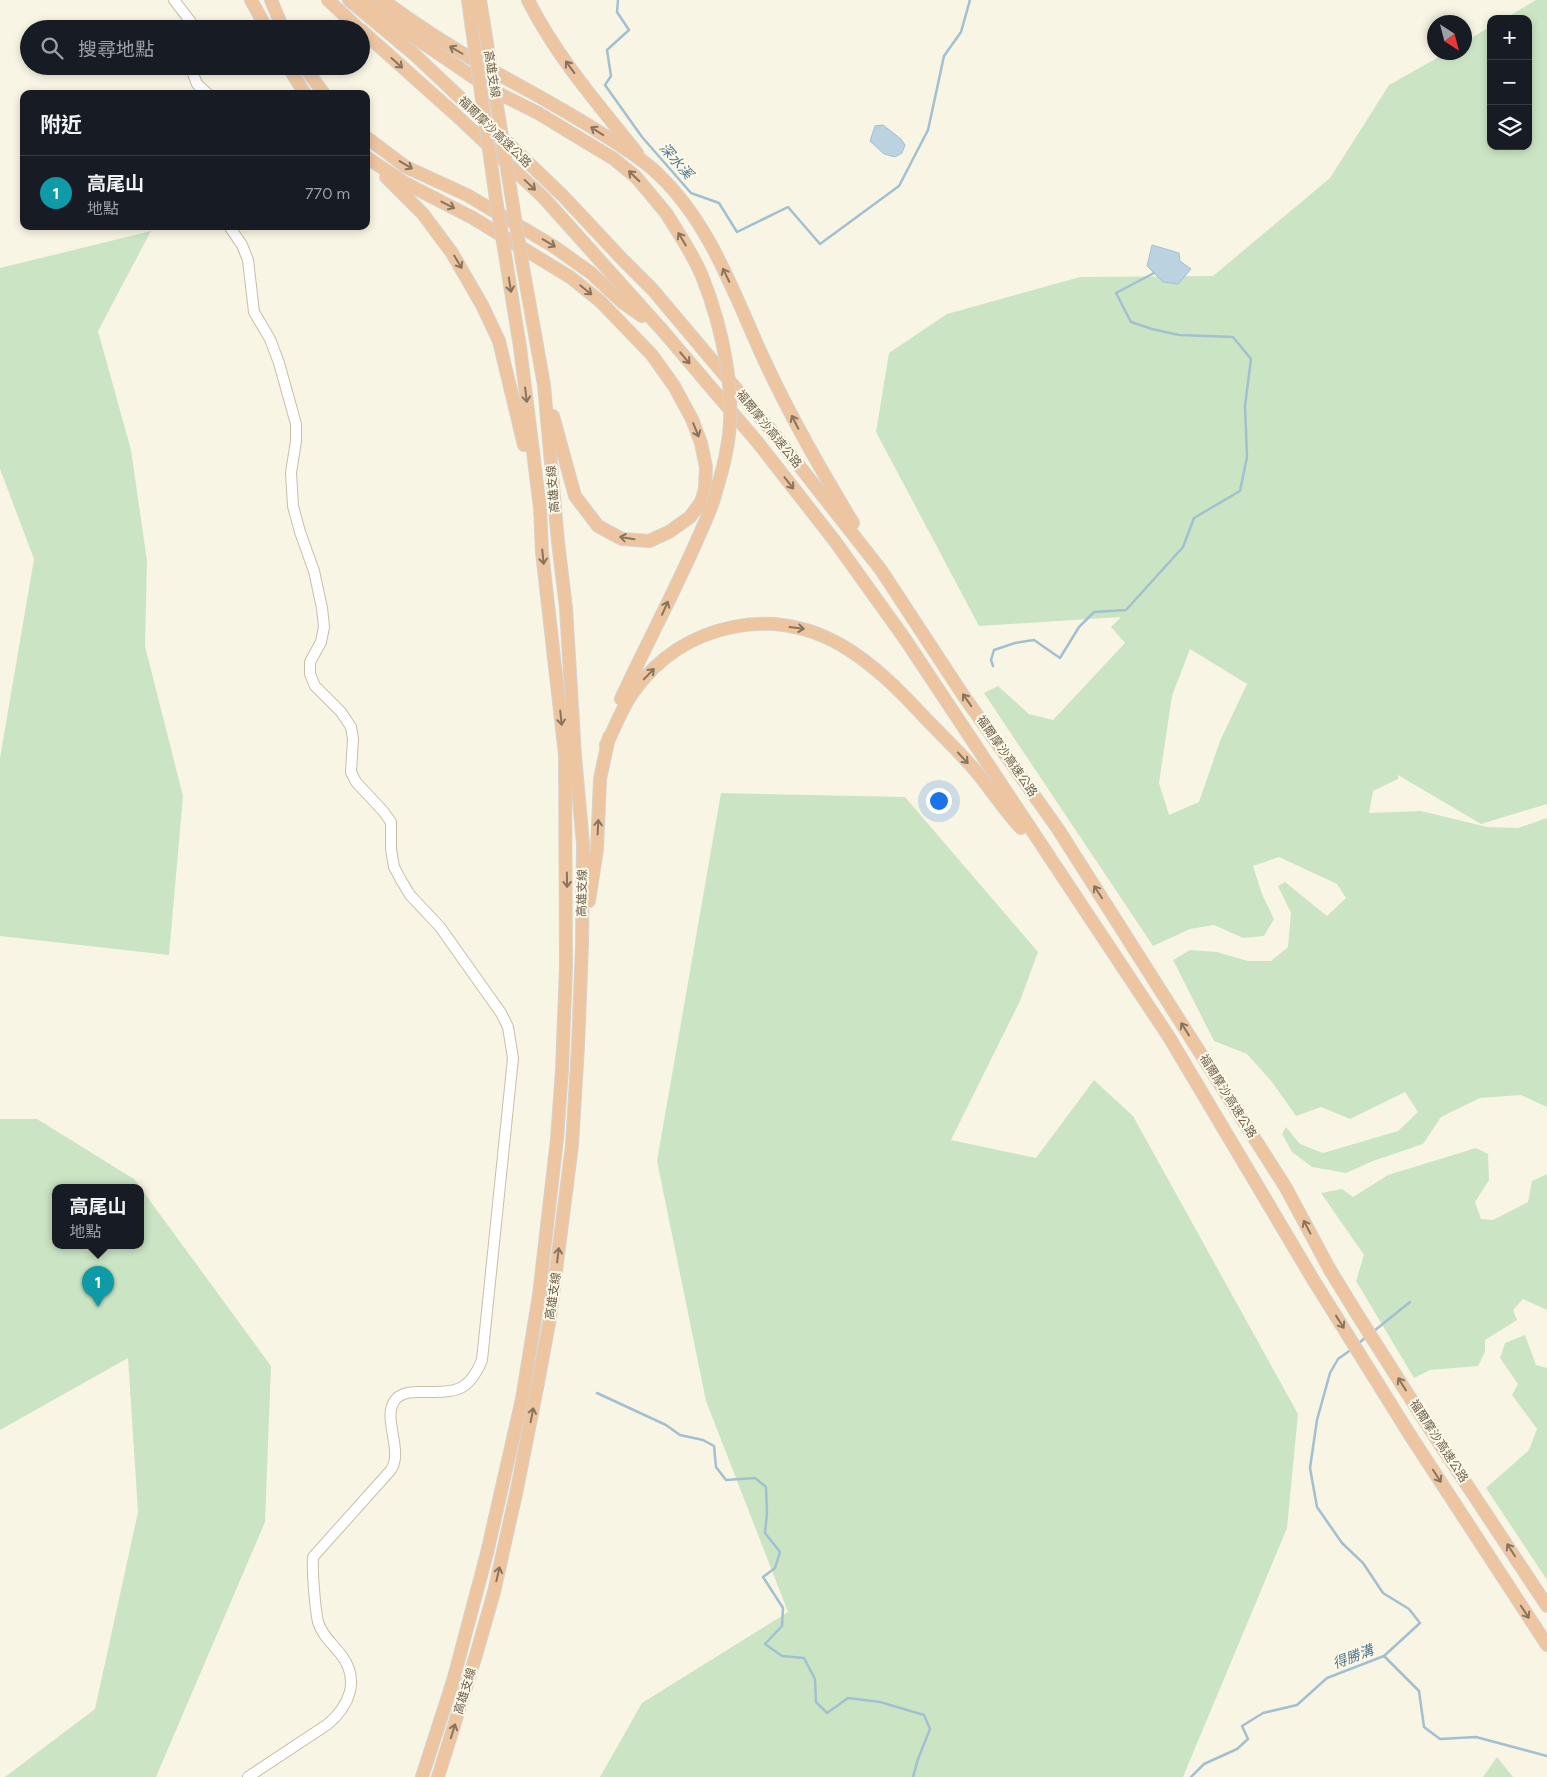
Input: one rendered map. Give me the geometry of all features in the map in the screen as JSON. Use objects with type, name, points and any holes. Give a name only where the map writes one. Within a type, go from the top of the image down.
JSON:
[{"type":"highway","points":[[251,0],[262,20]]},
{"type":"highway","points":[[271,0],[279,20]]},
{"type":"highway","name":"福爾摩沙高速公路","points":[[328,0],[349,20]]},
{"type":"highway","name":"福爾摩沙高速公路","points":[[349,0],[414,54],[564,197],[653,290],[775,435],[882,570],[963,695],[1058,829],[1286,1188],[1330,1270],[1428,1426],[1547,1606]]},
{"type":"highway","points":[[364,0],[401,28],[492,90],[538,113],[614,159],[636,178],[666,213],[691,254],[701,275],[717,323],[726,363],[730,409],[727,452],[712,505],[694,550],[645,646],[619,703],[606,745],[600,779],[597,849],[582,945]]},
{"type":"highway","points":[[383,0],[448,46],[570,113],[644,160]]},
{"type":"highway","name":"高雄支線","points":[[422,1777],[453,1680],[488,1553],[530,1355],[557,1139],[566,967],[565,755],[540,508],[520,347],[496,199],[468,0]]},
{"type":"highway","name":"高雄支線","points":[[438,1777],[494,1592],[517,1489],[550,1318],[572,1145],[582,945],[583,844],[575,756],[566,608],[544,385],[521,256],[480,0]]},
{"type":"highway","points":[[528,0],[550,40],[586,89],[644,160],[677,195],[700,227],[736,295],[761,354],[810,452],[882,570]]},
{"type":"highway","name":"福爾摩沙高速公路","points":[[370,39],[456,115],[544,198],[759,444],[834,540],[905,639],[1169,1037],[1314,1281],[1410,1435],[1547,1645]]},
{"type":"highway","points":[[294,75],[303,90]]},
{"type":"highway","points":[[310,75],[321,90]]},
{"type":"highway","points":[[370,140],[406,167],[467,195],[554,246],[591,273],[622,302],[662,331]]},
{"type":"highway","points":[[370,160],[404,183],[474,218],[570,277],[600,301],[652,355],[674,386],[692,419],[701,443],[706,467],[705,489],[701,502],[690,516],[670,532],[649,540],[622,539],[598,526],[575,496],[544,385]]},
{"type":"highway","points":[[370,161],[423,214],[452,253],[491,323],[499,341],[520,423],[531,496],[540,508]]},
{"type":"highway","points":[[606,745],[632,692],[670,654],[691,641],[720,629],[742,625],[771,625],[806,629],[856,654],[877,669],[975,770],[1020,827],[1038,842]]},
{"type":"street","points":[[174,0],[189,20]]},
{"type":"street","points":[[194,75],[197,84],[204,90]]},
{"type":"street","points":[[232,230],[242,245],[248,260],[254,312],[270,339],[279,362],[296,424],[296,441],[291,473],[294,506],[314,571],[324,627],[320,642],[310,662],[310,674],[315,686],[341,712],[351,727],[353,739],[351,772],[356,782],[391,822],[391,849],[397,874],[410,895],[440,927],[501,1013],[508,1027],[513,1058],[482,1360],[477,1373],[470,1383],[460,1389],[446,1392],[408,1392],[399,1396],[392,1404],[391,1415],[395,1463],[313,1557],[318,1622],[331,1644],[343,1657],[351,1676],[351,1689],[339,1715],[248,1777]]},
{"type":"green space","points":[[1536,0],[1547,0],[1547,804],[1481,824],[1398,775],[1398,779],[1373,791],[1369,813],[1421,811],[1487,827],[1518,828],[1547,818],[1547,1107],[1521,1095],[1480,1098],[1441,1117],[1423,1144],[1373,1161],[1346,1173],[1312,1167],[1292,1152],[1282,1134],[1286,1127],[1300,1144],[1323,1153],[1398,1131],[1418,1112],[1405,1092],[1350,1119],[1321,1107],[1296,1116],[1272,1082],[1247,1054],[1214,1041],[1173,960],[1190,950],[1217,952],[1248,961],[1271,961],[1288,947],[1291,913],[1278,886],[1285,882],[1327,916],[1346,898],[1337,884],[1279,857],[1253,866],[1262,894],[1274,919],[1264,936],[1243,938],[1214,925],[1190,929],[1153,946],[984,693],[998,686],[1029,714],[1053,720],[1125,643],[1111,627],[1121,617],[979,626],[876,432],[889,353],[947,314],[1080,277],[1213,276],[1330,178],[1389,85],[1434,60],[1472,60],[1472,38],[1487,28],[1487,150],[1532,150],[1532,15],[1511,15]],"holes":[[[1190,649],[1247,684],[1220,741],[1199,802],[1169,815],[1159,783],[1172,696]]]},
{"type":"green space","points":[[151,231],[98,331],[131,450],[147,561],[145,646],[183,796],[169,955],[0,936],[0,758],[34,559],[0,469],[0,268]]},
{"type":"green space","points":[[721,793],[905,797],[1038,952],[1020,1001],[951,1140],[1036,1158],[1094,1080],[1133,1116],[1298,1414],[1287,1528],[1183,1777],[600,1777],[642,1703],[788,1612],[706,1401],[657,1161]]},
{"type":"green space","points":[[0,1119],[37,1119],[134,1179],[138,1184],[52,1184],[52,1249],[144,1249],[144,1193],[271,1366],[265,1522],[156,1777],[5,1777],[95,1709],[138,1512],[128,1358],[0,1430]]},
{"type":"green space","points":[[1476,1148],[1488,1154],[1489,1180],[1475,1202],[1481,1219],[1493,1220],[1528,1202],[1532,1181],[1547,1174],[1547,1310],[1523,1299],[1513,1310],[1517,1320],[1485,1340],[1485,1352],[1478,1366],[1430,1370],[1414,1378],[1356,1281],[1364,1255],[1321,1193],[1342,1189],[1353,1197],[1388,1175]]},
{"type":"green space","points":[[1525,1335],[1536,1365],[1547,1368],[1547,1580],[1486,1488],[1529,1450],[1537,1429],[1512,1395],[1518,1384],[1500,1358],[1505,1343]]},
{"type":"green space","points":[[1497,1757],[1513,1777],[1483,1777]]},
{"type":"water","points":[[883,125],[901,139],[905,145],[902,153],[895,157],[884,154],[870,141],[875,126]]},
{"type":"water","points":[[1152,245],[1179,253],[1180,261],[1191,269],[1178,284],[1163,282],[1147,266]]},
{"type":"waterway","name":"深水溪","points":[[618,0],[617,12],[629,30],[607,50],[611,76],[605,85],[642,137],[691,193],[719,203],[737,232],[788,207],[820,244],[899,186],[928,130],[944,56],[961,32],[970,0]]},
{"type":"waterway","points":[[993,666],[991,660],[994,650],[1015,643],[1034,640],[1060,658],[1079,627],[1094,612],[1126,610],[1183,547],[1194,518],[1240,491],[1247,457],[1245,406],[1251,359],[1233,337],[1179,335],[1131,322],[1116,293],[1154,273]]},
{"type":"waterway","points":[[1374,1331],[1410,1302]]},
{"type":"waterway","points":[[1358,1344],[1367,1336]]},
{"type":"waterway","points":[[1352,1349],[1338,1359],[1330,1373],[1317,1420],[1310,1468],[1317,1507],[1342,1543],[1363,1563],[1383,1593],[1409,1609],[1420,1623],[1384,1656]]},
{"type":"waterway","points":[[597,1393],[666,1425],[680,1435],[703,1440],[714,1446],[716,1467],[726,1480],[755,1478],[766,1487],[767,1513],[765,1533],[780,1552],[775,1568],[763,1577],[783,1608],[782,1626],[765,1644],[782,1656],[804,1658],[815,1679],[816,1702],[827,1713],[848,1698],[880,1702],[924,1715],[930,1729],[913,1777]]},
{"type":"waterway","name":"得勝溝","points":[[1191,1777],[1204,1764],[1237,1749],[1248,1739],[1242,1726],[1263,1713],[1297,1705],[1327,1678],[1384,1656],[1419,1691],[1424,1727],[1440,1739],[1476,1737],[1547,1756]]},
{"type":"place","name":"高尾山","points":[[98,1307]]}]
